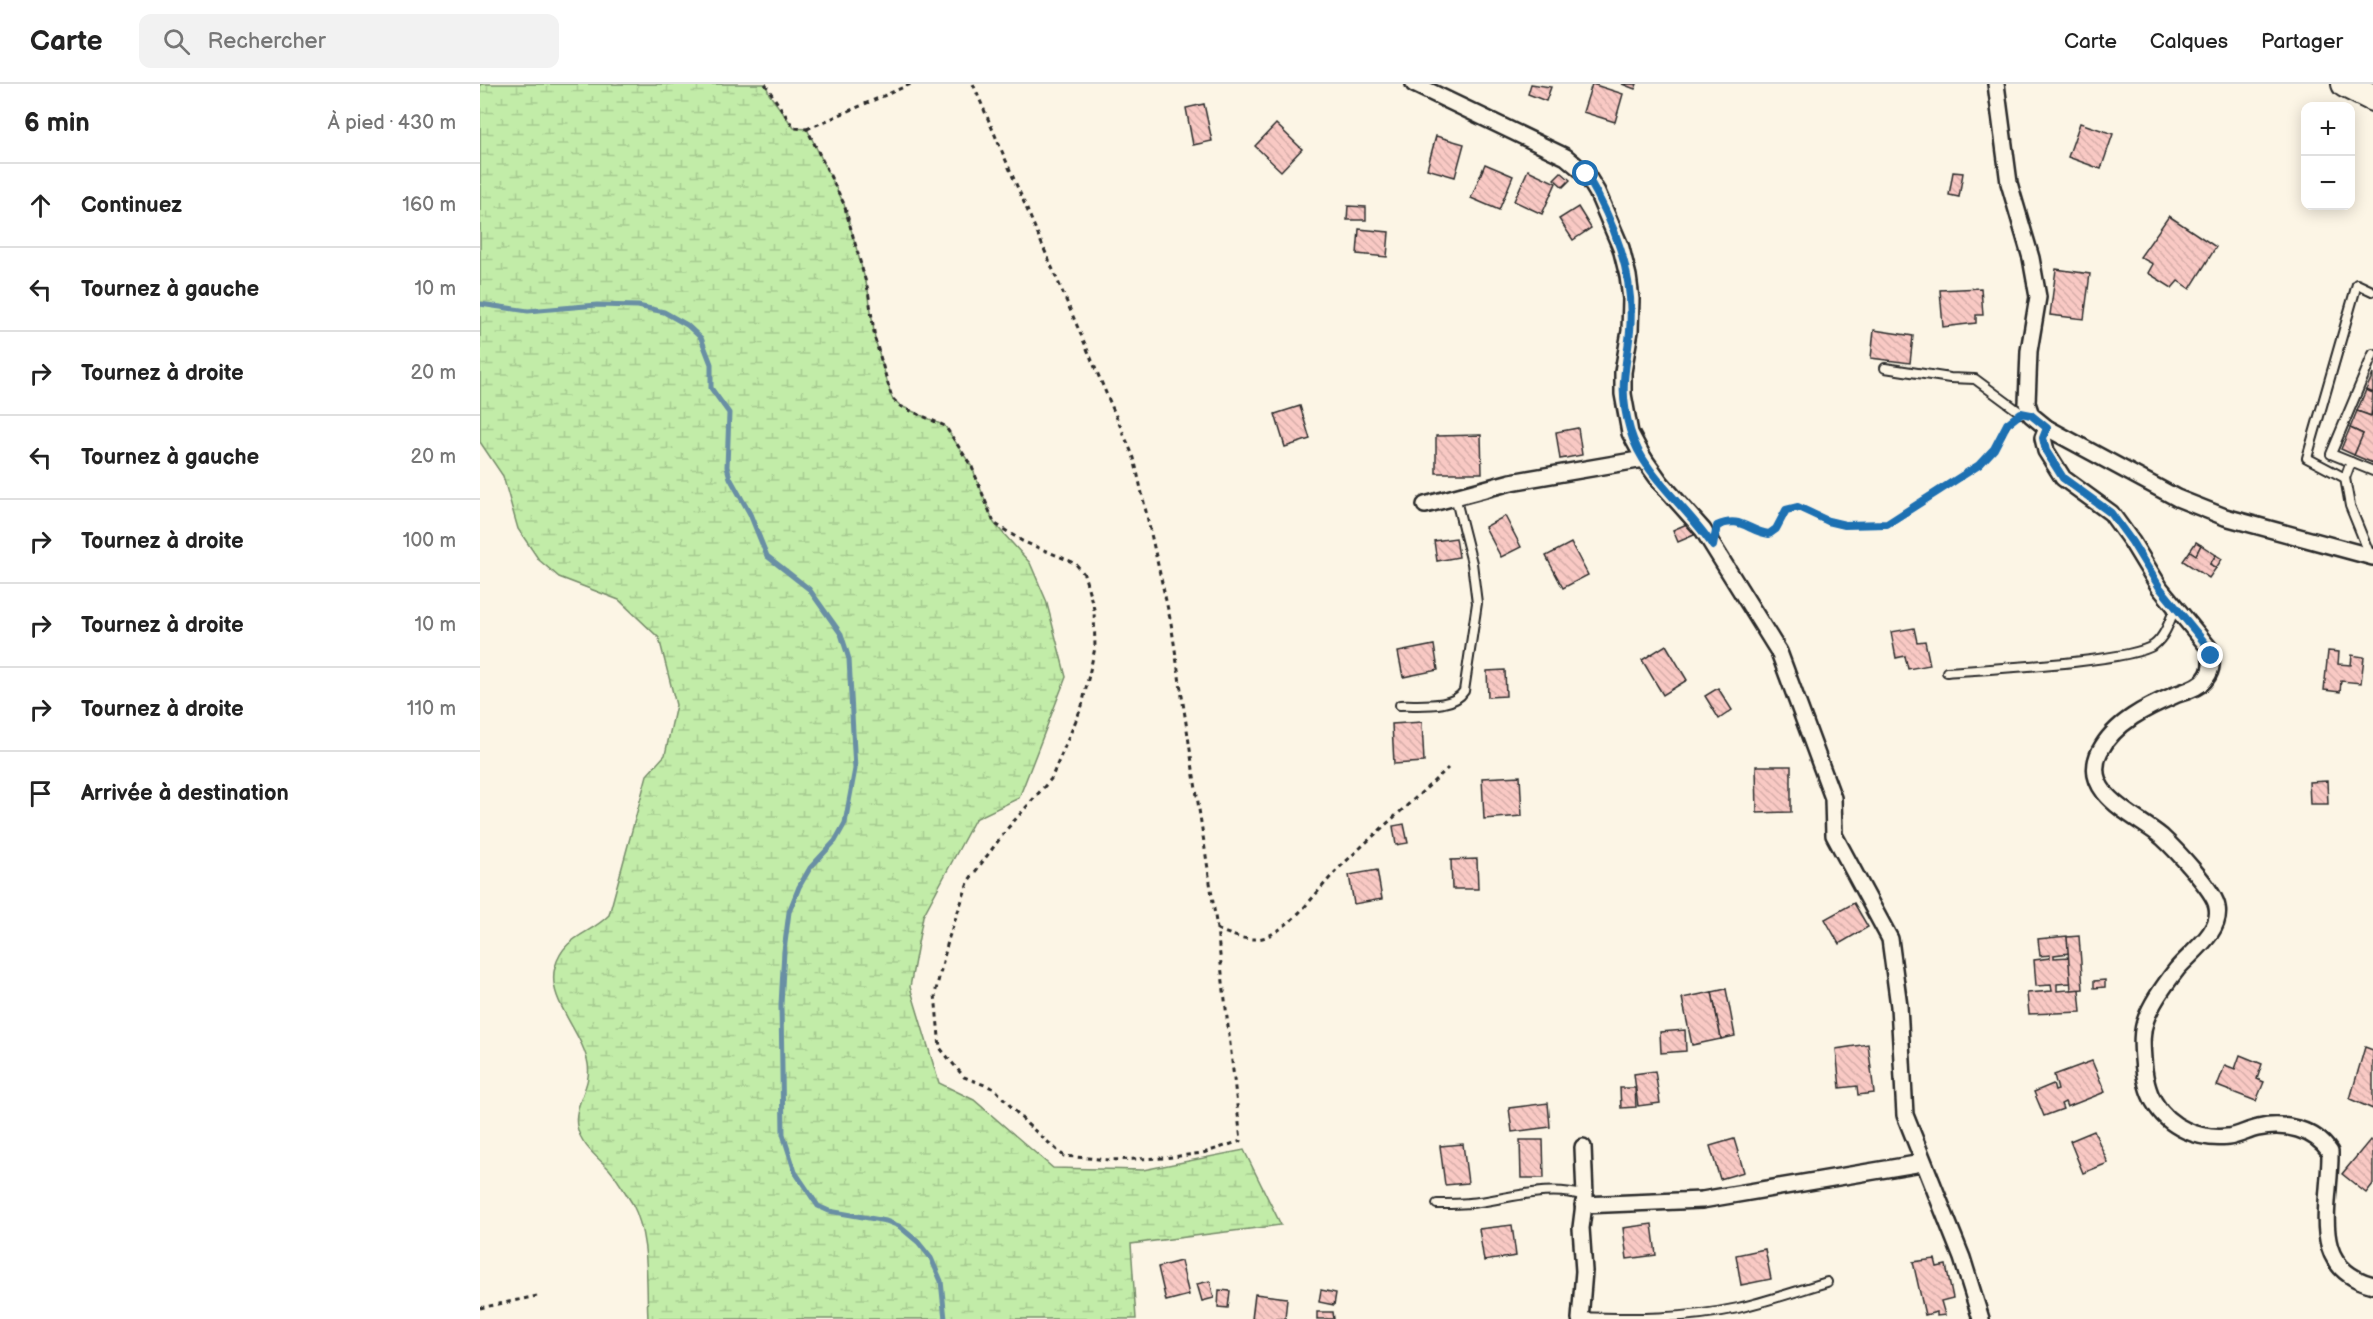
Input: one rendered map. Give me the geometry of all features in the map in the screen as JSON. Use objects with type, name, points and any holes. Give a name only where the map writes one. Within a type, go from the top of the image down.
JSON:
[{"type":"highway","points":[[2345,84],[2373,98]]},
{"type":"street","points":[[1414,84],[1566,157],[1586,174],[1610,219],[1621,248],[1631,299],[1630,331],[1623,372],[1623,394],[1630,433],[1644,459],[1713,546],[1779,652],[1833,798],[1834,835],[1890,939],[1899,1006],[1905,1115],[1922,1163],[1962,1258],[1981,1319]]},
{"type":"street","points":[[1996,84],[2009,183],[2031,258],[2038,297],[2029,351],[2026,414],[2047,428],[2177,498],[2225,517],[2372,557]]},
{"type":"street","points":[[2047,428],[2043,438],[2046,451],[2063,478],[2111,513],[2175,609],[2209,648],[2212,667],[2206,680],[2194,688],[2142,710],[2120,725],[2107,739],[2096,766],[2096,778],[2101,789],[2113,802],[2162,837],[2214,895],[2218,909],[2217,922],[2176,970],[2146,1017],[2142,1034],[2142,1051],[2148,1088],[2164,1115],[2190,1133],[2204,1137],[2230,1137],[2271,1126],[2292,1128],[2323,1141],[2330,1152],[2326,1236],[2332,1256],[2354,1280],[2373,1285]]},
{"type":"street","points":[[1425,505],[1511,482],[1644,459]]},
{"type":"street","points":[[1580,1318],[1584,1271],[1581,1228],[1584,1200],[1583,1147]]},
{"type":"street","points":[[1584,1200],[1702,1200],[1922,1163]]},
{"type":"lane","points":[[2345,478],[2307,458],[2356,284],[2372,291]]},
{"type":"lane","points":[[2373,354],[2331,454],[2373,471]]},
{"type":"lane","points":[[1885,368],[1950,378],[1975,379],[2026,414]]},
{"type":"lane","points":[[2351,462],[2345,478],[2350,506],[2372,557]]},
{"type":"lane","points":[[1400,705],[1450,702],[1460,697],[1464,691],[1478,603],[1472,563],[1455,496]]},
{"type":"lane","points":[[1947,672],[2114,656],[2145,650],[2157,643],[2175,609]]},
{"type":"lane","points":[[1437,1204],[1477,1203],[1542,1191],[1565,1190],[1584,1200]]},
{"type":"lane","points":[[1580,1318],[1635,1319],[1703,1314],[1737,1308],[1827,1282]]},
{"type":"path","points":[[765,84],[794,128],[807,129],[911,84]]},
{"type":"path","points":[[807,129],[844,204],[868,290],[875,339],[892,398],[900,406],[945,426],[972,467],[994,523],[1022,541],[1075,562],[1084,574],[1094,609],[1095,648],[1082,706],[1051,779],[1007,829],[969,880],[949,937],[935,994],[940,1048],[964,1077],[995,1089],[1027,1124],[1064,1156],[1110,1160],[1164,1158],[1203,1153],[1241,1142],[1217,929],[1171,623],[1134,458],[973,84]]},
{"type":"path","points":[[1713,546],[1717,526],[1727,521],[1742,522],[1756,532],[1769,534],[1776,529],[1786,510],[1798,507],[1828,521],[1845,525],[1887,524],[1979,465],[1994,449],[2007,424],[2026,414]]},
{"type":"path","points":[[1217,929],[1235,937],[1256,939],[1269,936],[1294,917],[1338,869],[1448,768]]},
{"type":"path","points":[[480,1308],[537,1296]]},
{"type":"green space","points":[[480,84],[766,84],[769,94],[794,128],[807,129],[844,204],[868,290],[875,339],[892,398],[901,406],[945,426],[972,467],[994,523],[1030,563],[1046,600],[1066,677],[1019,798],[975,819],[923,916],[910,987],[939,1083],[974,1100],[1053,1168],[1143,1170],[1244,1150],[1281,1225],[1131,1244],[1136,1319],[648,1319],[646,1260],[642,1230],[632,1203],[621,1185],[585,1144],[579,1133],[576,1118],[589,1072],[588,1064],[585,1052],[560,1004],[554,979],[555,967],[565,948],[609,915],[647,775],[665,755],[676,705],[659,638],[619,600],[559,577],[539,560],[518,529],[503,476],[480,442]]},
{"type":"building","points":[[1531,84],[1551,87],[1546,101],[1528,94]]},
{"type":"building","points":[[1592,84],[1623,94],[1615,122],[1583,112]]},
{"type":"building","points":[[1622,84],[1637,84],[1635,89]]},
{"type":"building","points":[[1204,104],[1212,141],[1193,145],[1186,108]]},
{"type":"building","points":[[2080,123],[2113,134],[2101,169],[2068,157]]},
{"type":"building","points":[[1276,124],[1302,149],[1281,171],[1255,146]]},
{"type":"building","points":[[1436,136],[1464,144],[1455,177],[1427,169]]},
{"type":"building","points":[[1485,164],[1513,176],[1499,210],[1471,198]]},
{"type":"building","points":[[1528,170],[1556,183],[1542,214],[1514,201]]},
{"type":"building","points":[[1561,172],[1570,180],[1563,187],[1554,179]]},
{"type":"building","points":[[1953,172],[1963,173],[1959,197],[1949,195]]},
{"type":"building","points":[[1348,206],[1366,207],[1366,220],[1347,220]]},
{"type":"building","points":[[1578,207],[1591,228],[1573,240],[1559,219]]},
{"type":"building","points":[[2169,216],[2216,247],[2190,289],[2178,281],[2172,288],[2148,273],[2153,264],[2140,257]]},
{"type":"building","points":[[1359,229],[1389,232],[1387,257],[1357,254]]},
{"type":"building","points":[[2056,269],[2090,274],[2084,319],[2050,315]]},
{"type":"building","points":[[1981,288],[1983,315],[1976,315],[1976,323],[1943,327],[1940,290]]},
{"type":"building","points":[[1874,330],[1913,336],[1910,363],[1871,358]]},
{"type":"building","points":[[2373,374],[2373,393],[2366,390]]},
{"type":"building","points":[[2366,390],[2373,393],[2371,416],[2357,411]]},
{"type":"building","points":[[1300,406],[1310,439],[1285,447],[1275,414]]},
{"type":"building","points":[[2357,411],[2371,416],[2373,411],[2373,463],[2354,455],[2363,434],[2350,428]]},
{"type":"building","points":[[1578,428],[1582,455],[1560,459],[1556,432]]},
{"type":"building","points":[[2350,428],[2363,434],[2354,455],[2341,449]]},
{"type":"building","points":[[1481,435],[1482,473],[1436,473],[1436,436]]},
{"type":"building","points":[[1505,516],[1521,547],[1501,557],[1485,527]]},
{"type":"building","points":[[1689,523],[1694,535],[1678,542],[1673,530]]},
{"type":"building","points":[[1456,538],[1459,557],[1437,561],[1434,541]]},
{"type":"building","points":[[2196,542],[2201,545],[2196,555],[2190,551]]},
{"type":"building","points":[[1571,543],[1588,575],[1563,588],[1546,556]]},
{"type":"building","points":[[2201,545],[2216,555],[2210,564],[2216,568],[2209,578],[2183,561],[2190,551],[2196,555]]},
{"type":"building","points":[[2216,555],[2222,559],[2216,568],[2210,564]]},
{"type":"building","points":[[1914,628],[1917,642],[1925,641],[1930,665],[1908,669],[1905,656],[1896,658],[1891,632]]},
{"type":"building","points":[[1434,645],[1438,670],[1403,677],[1398,652]]},
{"type":"building","points":[[1666,645],[1687,680],[1663,695],[1642,660]]},
{"type":"building","points":[[2328,651],[2339,652],[2338,664],[2351,665],[2352,655],[2364,657],[2361,683],[2341,681],[2340,692],[2324,690]]},
{"type":"building","points":[[1505,670],[1506,696],[1488,697],[1487,671]]},
{"type":"building","points":[[1718,688],[1732,710],[1719,719],[1705,696]]},
{"type":"building","points":[[1422,722],[1424,762],[1394,764],[1392,724]]},
{"type":"building","points":[[1756,766],[1791,766],[1791,812],[1757,813]]},
{"type":"building","points":[[1520,776],[1522,816],[1484,819],[1482,778]]},
{"type":"building","points":[[2327,781],[2328,804],[2310,804],[2309,782]]},
{"type":"building","points":[[1404,824],[1408,843],[1396,845],[1393,826]]},
{"type":"building","points":[[1477,859],[1478,889],[1452,889],[1451,860]]},
{"type":"building","points":[[1377,870],[1382,899],[1354,904],[1349,875]]},
{"type":"building","points":[[1854,903],[1868,927],[1839,944],[1825,919]]},
{"type":"building","points":[[2067,936],[2069,953],[2054,955],[2054,958],[2069,957],[2071,983],[2057,984],[2057,991],[2079,989],[2081,1012],[2029,1014],[2027,993],[2052,991],[2051,985],[2036,986],[2034,960],[2050,958],[2050,955],[2040,956],[2038,939]]},
{"type":"building","points":[[2079,936],[2083,989],[2071,990],[2067,937]]},
{"type":"building","points":[[2105,980],[2105,987],[2094,988],[2094,981]]},
{"type":"building","points":[[1726,989],[1735,1036],[1721,1039],[1712,992]]},
{"type":"building","points":[[1712,992],[1721,1039],[1692,1045],[1682,998]]},
{"type":"building","points":[[1685,1030],[1686,1051],[1661,1053],[1660,1032]]},
{"type":"building","points":[[1868,1044],[1874,1093],[1858,1095],[1857,1086],[1840,1088],[1836,1049]]},
{"type":"building","points":[[2365,1047],[2373,1050],[2373,1109],[2350,1099]]},
{"type":"building","points":[[2240,1055],[2262,1064],[2257,1079],[2264,1082],[2256,1101],[2217,1086],[2225,1065],[2235,1069]]},
{"type":"building","points":[[2092,1061],[2105,1092],[2067,1107],[2065,1102],[2061,1104],[2063,1109],[2044,1116],[2034,1092],[2053,1084],[2055,1091],[2058,1090],[2054,1075]]},
{"type":"building","points":[[1655,1071],[1660,1103],[1638,1106],[1634,1074]]},
{"type":"building","points":[[1620,1088],[1635,1088],[1636,1107],[1621,1108]]},
{"type":"building","points":[[1548,1103],[1550,1127],[1512,1132],[1509,1108]]},
{"type":"building","points":[[2094,1131],[2108,1163],[2083,1173],[2070,1141]]},
{"type":"building","points":[[1734,1139],[1744,1172],[1720,1179],[1710,1146]]},
{"type":"building","points":[[1520,1140],[1543,1140],[1544,1178],[1521,1178]]},
{"type":"building","points":[[2370,1140],[2373,1143],[2373,1184],[2366,1193],[2342,1174]]},
{"type":"building","points":[[1463,1144],[1468,1183],[1445,1185],[1440,1146]]},
{"type":"building","points":[[1652,1224],[1656,1255],[1627,1259],[1623,1228]]},
{"type":"building","points":[[1512,1225],[1516,1256],[1484,1261],[1479,1229]]},
{"type":"building","points":[[1765,1249],[1771,1279],[1741,1285],[1736,1255]]},
{"type":"building","points":[[1935,1259],[1937,1267],[1946,1265],[1953,1298],[1941,1301],[1945,1315],[1937,1316],[1937,1312],[1925,1315],[1913,1262]]},
{"type":"building","points":[[1181,1261],[1189,1295],[1166,1301],[1158,1267]]},
{"type":"building","points":[[1210,1281],[1214,1298],[1202,1301],[1197,1284]]},
{"type":"building","points":[[1219,1290],[1230,1291],[1228,1308],[1218,1307]]},
{"type":"building","points":[[1321,1290],[1336,1293],[1334,1305],[1319,1302]]},
{"type":"building","points":[[1255,1294],[1287,1298],[1285,1319],[1252,1319]]},
{"type":"building","points":[[1317,1312],[1333,1312],[1334,1319],[1317,1319]]},
{"type":"waterway","points":[[480,304],[528,311],[597,305],[638,306],[664,312],[687,325],[701,338],[711,364],[711,388],[729,413],[727,467],[767,556],[809,589],[841,634],[849,659],[855,769],[845,823],[835,841],[810,868],[789,912],[781,1005],[783,1134],[795,1172],[818,1206],[829,1211],[886,1221],[899,1226],[918,1242],[931,1258],[941,1281],[945,1319]]},
{"type":"route","points":[[1586,174],[1610,219],[1628,276],[1631,299],[1630,331],[1623,372],[1623,394],[1630,433],[1644,459],[1661,483],[1713,546],[1717,526],[1727,521],[1742,522],[1756,532],[1769,534],[1776,529],[1786,510],[1798,507],[1828,521],[1845,525],[1887,524],[1979,465],[1994,449],[2007,424],[2021,413],[2031,415],[2047,428],[2043,438],[2046,451],[2063,478],[2073,488],[2111,513],[2160,588],[2192,631],[2209,648],[2211,656]]}]
